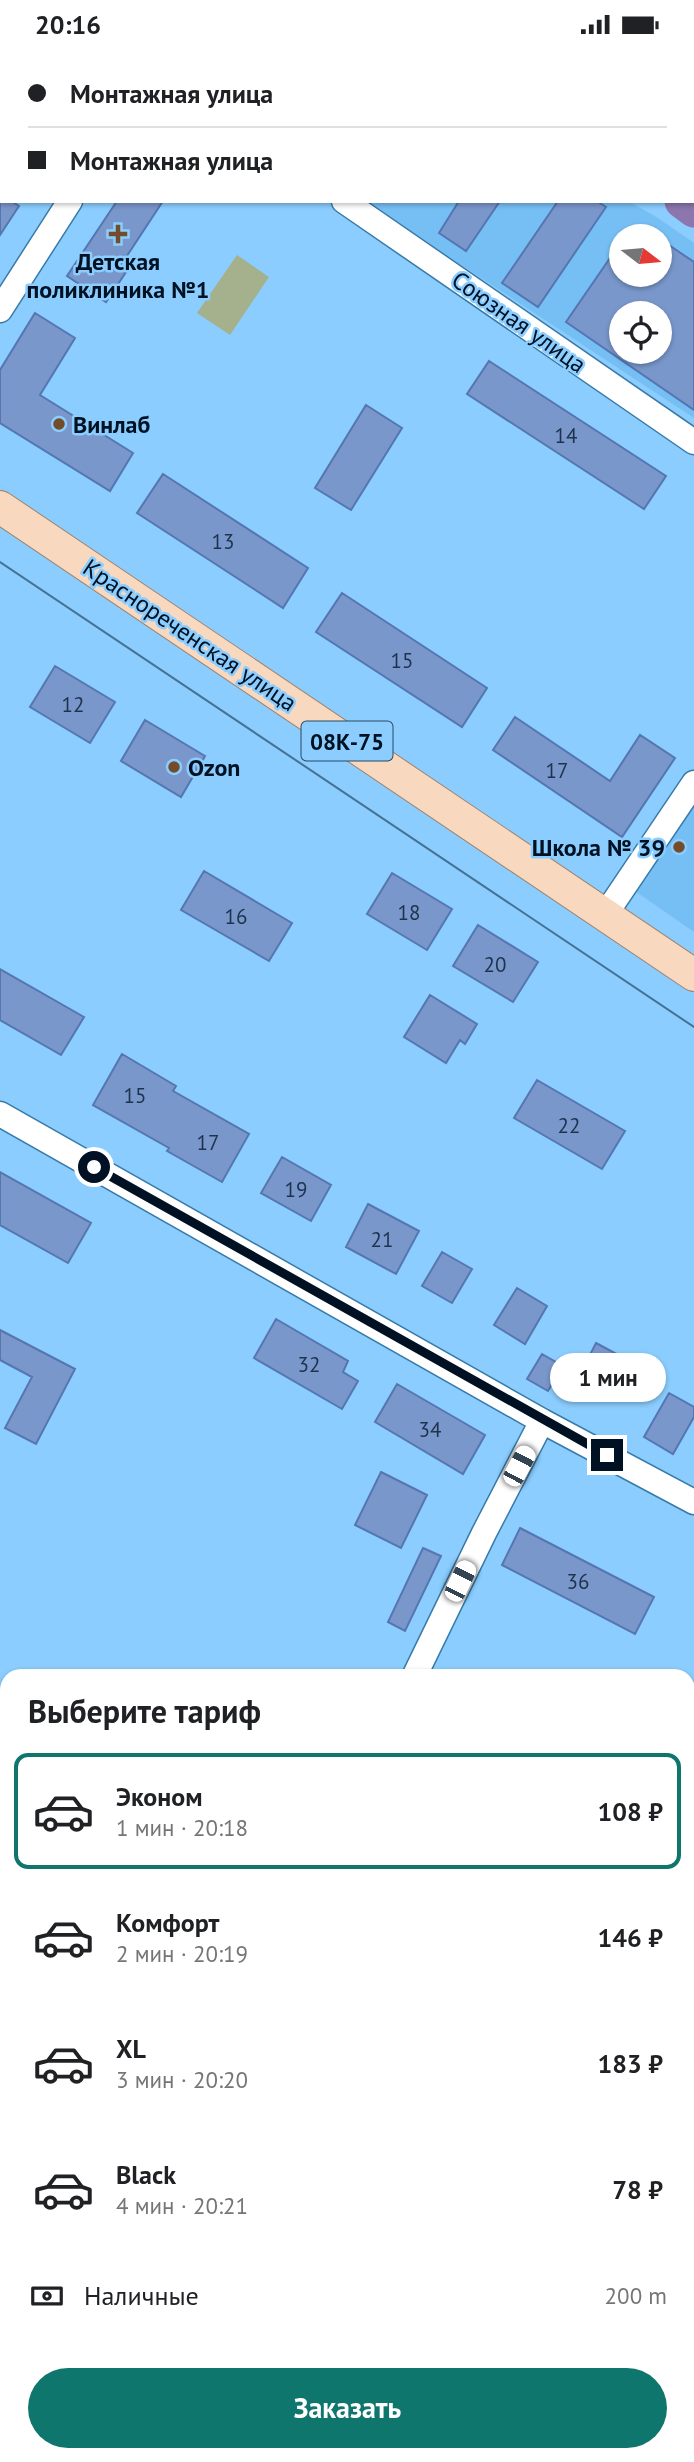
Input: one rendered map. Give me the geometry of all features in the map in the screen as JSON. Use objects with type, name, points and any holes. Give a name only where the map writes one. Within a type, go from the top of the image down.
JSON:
[{"type":"main road","name":"Краснореченская улица","points":[[0,507],[694,975]]},
{"type":"street","points":[[0,310],[69,203]]},
{"type":"street","name":"Союзная улица","points":[[347,203],[694,442]]},
{"type":"street","points":[[606,915],[694,783]]},
{"type":"street","points":[[0,1114],[542,1421],[694,1502]]},
{"type":"street","points":[[418,1669],[542,1421]]},
{"type":"shaded area","points":[[367,203],[632,203],[667,224],[609,224],[609,287],[672,287],[672,228],[694,243],[694,418],[612,364],[672,364],[672,301],[609,301],[609,362]]},
{"type":"shaded area","name":"Школа № 39","points":[[694,803],[694,932],[635,891]]},
{"type":"green space","points":[[237,255],[269,277],[230,335],[197,313]]},
{"type":"building","points":[[0,203],[14,203],[19,206],[0,235]]},
{"type":"building","name":"Детская поликлиника №1","points":[[116,203],[162,203],[119,268],[126,272],[106,302],[67,276]]},
{"type":"building","points":[[458,203],[499,203],[466,251],[439,233]]},
{"type":"building","points":[[557,203],[600,203],[606,207],[538,307],[502,283]]},
{"type":"building","points":[[672,247],[694,262],[694,410],[627,364],[672,364],[672,301],[609,301],[609,352],[566,322],[609,259],[609,287],[672,287]]},
{"type":"building","points":[[35,313],[75,338],[40,395],[133,453],[110,491],[0,423],[0,370]]},
{"type":"building","points":[[489,361],[666,476],[644,509],[467,394]]},
{"type":"building","points":[[366,405],[402,428],[351,510],[315,488]]},
{"type":"building","points":[[163,474],[308,568],[283,608],[137,513]]},
{"type":"building","points":[[342,593],[487,688],[462,727],[316,632]]},
{"type":"building","points":[[55,666],[115,702],[90,743],[30,707]]},
{"type":"building","points":[[515,717],[610,781],[640,735],[675,758],[622,837],[493,750]]},
{"type":"building","points":[[145,720],[205,756],[181,797],[121,761]]},
{"type":"building","points":[[204,871],[292,923],[269,961],[181,910]]},
{"type":"building","points":[[392,873],[452,909],[427,950],[367,914]]},
{"type":"building","points":[[478,925],[538,962],[513,1002],[453,966]]},
{"type":"building","points":[[0,969],[84,1017],[61,1055],[0,1020]]},
{"type":"building","points":[[430,995],[477,1024],[465,1044],[460,1040],[446,1063],[404,1037]]},
{"type":"building","points":[[122,1054],[176,1086],[173,1091],[249,1134],[222,1182],[93,1105]]},
{"type":"building","points":[[537,1080],[625,1131],[602,1169],[514,1118]]},
{"type":"building","points":[[282,1157],[331,1185],[311,1221],[261,1193]]},
{"type":"building","points":[[0,1172],[91,1223],[68,1263],[0,1225]]},
{"type":"building","points":[[368,1204],[419,1231],[396,1274],[346,1247]]},
{"type":"building","points":[[442,1252],[472,1269],[452,1303],[422,1286]]},
{"type":"building","points":[[517,1288],[547,1306],[525,1344],[494,1325]]},
{"type":"building","points":[[276,1319],[348,1361],[343,1372],[358,1381],[342,1409],[254,1358]]},
{"type":"building","points":[[0,1330],[75,1369],[36,1444],[5,1428],[32,1377],[0,1360]]},
{"type":"building","points":[[596,1343],[624,1358],[602,1399],[575,1384]]},
{"type":"building","points":[[542,1354],[563,1366],[548,1391],[527,1379]]},
{"type":"building","points":[[397,1384],[485,1435],[463,1474],[375,1422]]},
{"type":"building","points":[[669,1393],[694,1407],[694,1417],[673,1454],[644,1437]]},
{"type":"building","points":[[381,1472],[427,1495],[401,1548],[355,1525]]},
{"type":"building","points":[[520,1528],[654,1597],[635,1634],[502,1565]]},
{"type":"building","points":[[423,1548],[441,1556],[405,1631],[388,1622]]},
{"type":"waterway","points":[[685,203],[694,210]]},
{"type":"tram line","points":[[0,562],[694,1027]]},
{"type":"place","name":"Детская поликлиника №1","points":[[118,234]]},
{"type":"place","name":"Винлаб","points":[[59,424]]},
{"type":"place","name":"Ozon","points":[[174,767]]},
{"type":"place","name":"Школа № 39","points":[[679,847]]},
{"type":"route","points":[[94,1167],[542,1421],[607,1455]]}]
